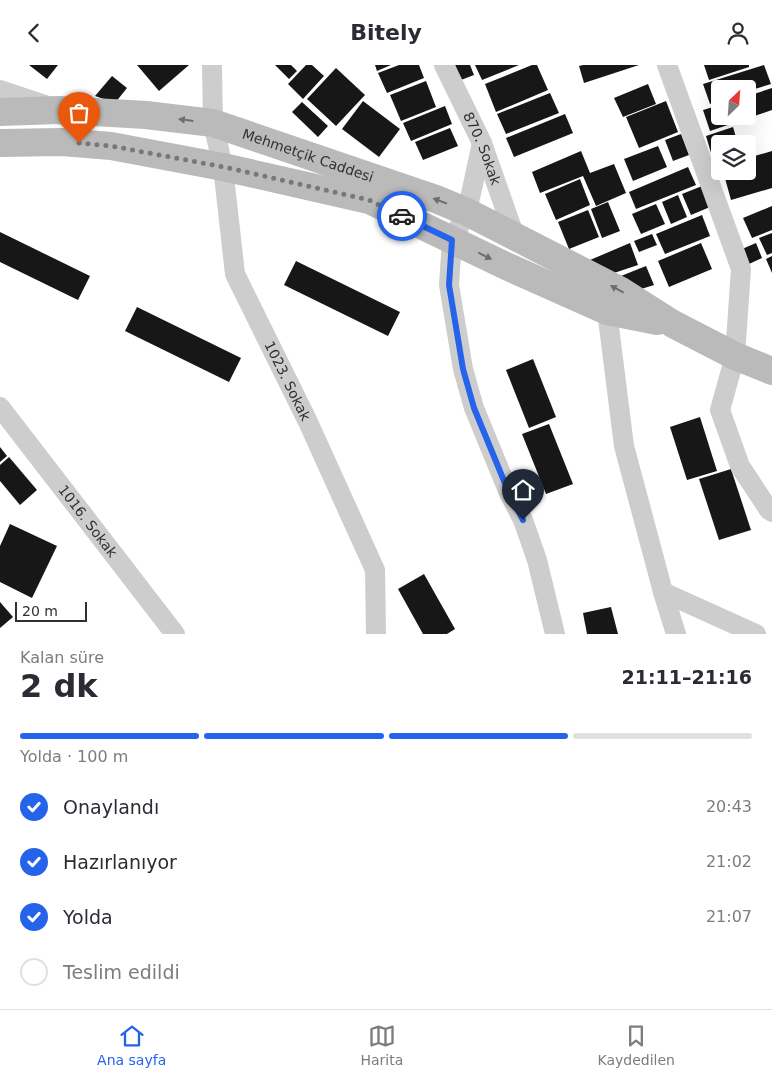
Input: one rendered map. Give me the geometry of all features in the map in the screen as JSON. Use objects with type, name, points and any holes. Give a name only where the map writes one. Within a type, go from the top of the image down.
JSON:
[{"type":"main road","name":"Mehmetçik Caddesi","points":[[0,112],[59,110],[146,115],[213,123],[436,199],[467,212],[621,291],[673,324],[735,356],[772,371]]},
{"type":"main road","name":"Mehmetçik Caddesi","points":[[0,143],[62,142],[111,146],[224,167],[369,200],[607,311],[673,324]]},
{"type":"street","name":"1023. Sokak","points":[[212,65],[213,123],[224,167],[235,274],[308,422],[375,570],[376,634]]},
{"type":"street","name":"870. Sokak","points":[[444,65],[482,143],[515,237]]},
{"type":"street","points":[[667,65],[741,269],[735,356],[720,410],[740,466],[772,512]]},
{"type":"street","points":[[0,90],[59,110]]},
{"type":"street","points":[[482,143],[467,212],[452,240],[449,285],[463,369],[474,408],[509,493],[523,520],[537,560],[555,634]]},
{"type":"street","points":[[607,311],[624,446],[676,634]]},
{"type":"street","name":"1016. Sokak","points":[[0,407],[175,634]]},
{"type":"street","points":[[663,592],[756,634]]},
{"type":"building","points":[[29,65],[58,65],[47,79]]},
{"type":"building","points":[[137,65],[189,65],[159,91]]},
{"type":"building","points":[[275,65],[291,65],[297,71],[289,79]]},
{"type":"building","points":[[306,65],[312,65],[324,76],[303,99],[288,84]]},
{"type":"building","points":[[375,65],[391,65],[377,71]]},
{"type":"building","points":[[399,65],[419,65],[424,78],[387,93],[378,73]]},
{"type":"building","points":[[455,65],[470,65],[474,75],[461,80]]},
{"type":"building","points":[[475,65],[519,65],[482,80]]},
{"type":"building","points":[[532,65],[537,65],[548,90],[496,112],[485,84]]},
{"type":"building","points":[[639,65],[584,83],[579,66]]},
{"type":"building","points":[[704,65],[749,65],[749,67],[709,80]]},
{"type":"building","points":[[764,65],[771,84],[756,89],[756,80],[716,80]]},
{"type":"building","points":[[336,68],[365,95],[336,126],[307,99]]},
{"type":"building","points":[[112,76],[127,88],[115,103],[95,96]]},
{"type":"building","points":[[426,81],[436,107],[401,121],[390,95]]},
{"type":"building","points":[[711,82],[710,104],[703,84]]},
{"type":"building","points":[[648,84],[656,104],[623,117],[614,98]]},
{"type":"building","points":[[772,88],[772,110],[756,115],[756,93]]},
{"type":"building","points":[[550,93],[559,113],[506,134],[497,114]]},
{"type":"building","points":[[363,101],[400,129],[379,157],[342,129]]},
{"type":"building","points":[[666,101],[678,132],[639,148],[626,117]]},
{"type":"building","points":[[302,102],[328,126],[318,137],[292,112]]},
{"type":"building","points":[[445,106],[452,124],[411,141],[403,123]]},
{"type":"building","points":[[711,108],[711,125],[728,125],[710,131],[703,110]]},
{"type":"building","points":[[565,114],[573,133],[514,157],[506,138]]},
{"type":"building","points":[[733,127],[735,135],[711,135],[711,153],[706,136]]},
{"type":"building","points":[[450,128],[458,146],[423,160],[415,142]]},
{"type":"building","points":[[681,134],[689,155],[673,161],[665,140]]},
{"type":"building","points":[[658,146],[667,167],[633,181],[624,159]]},
{"type":"building","points":[[581,151],[590,173],[614,164],[626,193],[596,206],[583,176],[540,193],[532,172]]},
{"type":"building","points":[[772,151],[772,188],[731,200],[725,180],[756,180],[756,156]]},
{"type":"building","points":[[688,167],[696,185],[636,209],[629,192]]},
{"type":"building","points":[[580,179],[590,205],[556,220],[545,194]]},
{"type":"building","points":[[702,186],[710,207],[691,215],[682,194]]},
{"type":"building","points":[[678,195],[687,217],[671,224],[662,202]]},
{"type":"building","points":[[608,202],[620,231],[602,238],[591,209]]},
{"type":"building","points":[[656,204],[665,224],[641,234],[632,214]]},
{"type":"building","points":[[772,206],[772,230],[752,238],[743,218]]},
{"type":"building","points":[[588,210],[599,237],[569,249],[558,222]]},
{"type":"building","points":[[702,215],[710,236],[665,254],[656,234]]},
{"type":"building","points":[[0,232],[90,276],[78,300],[0,262]]},
{"type":"building","points":[[772,233],[772,253],[767,255],[759,238]]},
{"type":"building","points":[[652,234],[657,245],[639,252],[634,241]]},
{"type":"building","points":[[630,243],[638,265],[611,274],[590,260]]},
{"type":"building","points":[[701,243],[712,269],[669,287],[658,261]]},
{"type":"building","points":[[756,243],[762,258],[749,264],[742,249]]},
{"type":"building","points":[[772,256],[772,273],[766,259]]},
{"type":"building","points":[[296,261],[400,312],[388,336],[284,285]]},
{"type":"building","points":[[646,266],[654,285],[638,290],[621,276]]},
{"type":"building","points":[[137,307],[241,358],[229,382],[125,331]]},
{"type":"building","points":[[533,359],[556,417],[529,428],[506,370]]},
{"type":"building","points":[[700,417],[717,471],[687,480],[670,427]]},
{"type":"building","points":[[549,424],[573,484],[546,494],[522,434]]},
{"type":"building","points":[[0,447],[7,456],[0,462]]},
{"type":"building","points":[[9,457],[37,490],[20,505],[0,481],[0,465]]},
{"type":"building","points":[[731,469],[751,530],[719,540],[699,479]]},
{"type":"building","points":[[10,524],[57,546],[32,598],[0,582],[0,546]]},
{"type":"building","points":[[424,574],[455,629],[447,634],[423,634],[398,589]]},
{"type":"building","points":[[0,602],[13,617],[0,628]]},
{"type":"building","points":[[611,607],[618,634],[587,634],[583,613]]},
{"type":"way so far","points":[[79,143],[111,146],[224,167],[369,200],[402,216]]},
{"type":"route","points":[[402,216],[452,240],[449,285],[463,369],[474,408],[509,493],[523,520]]}]
